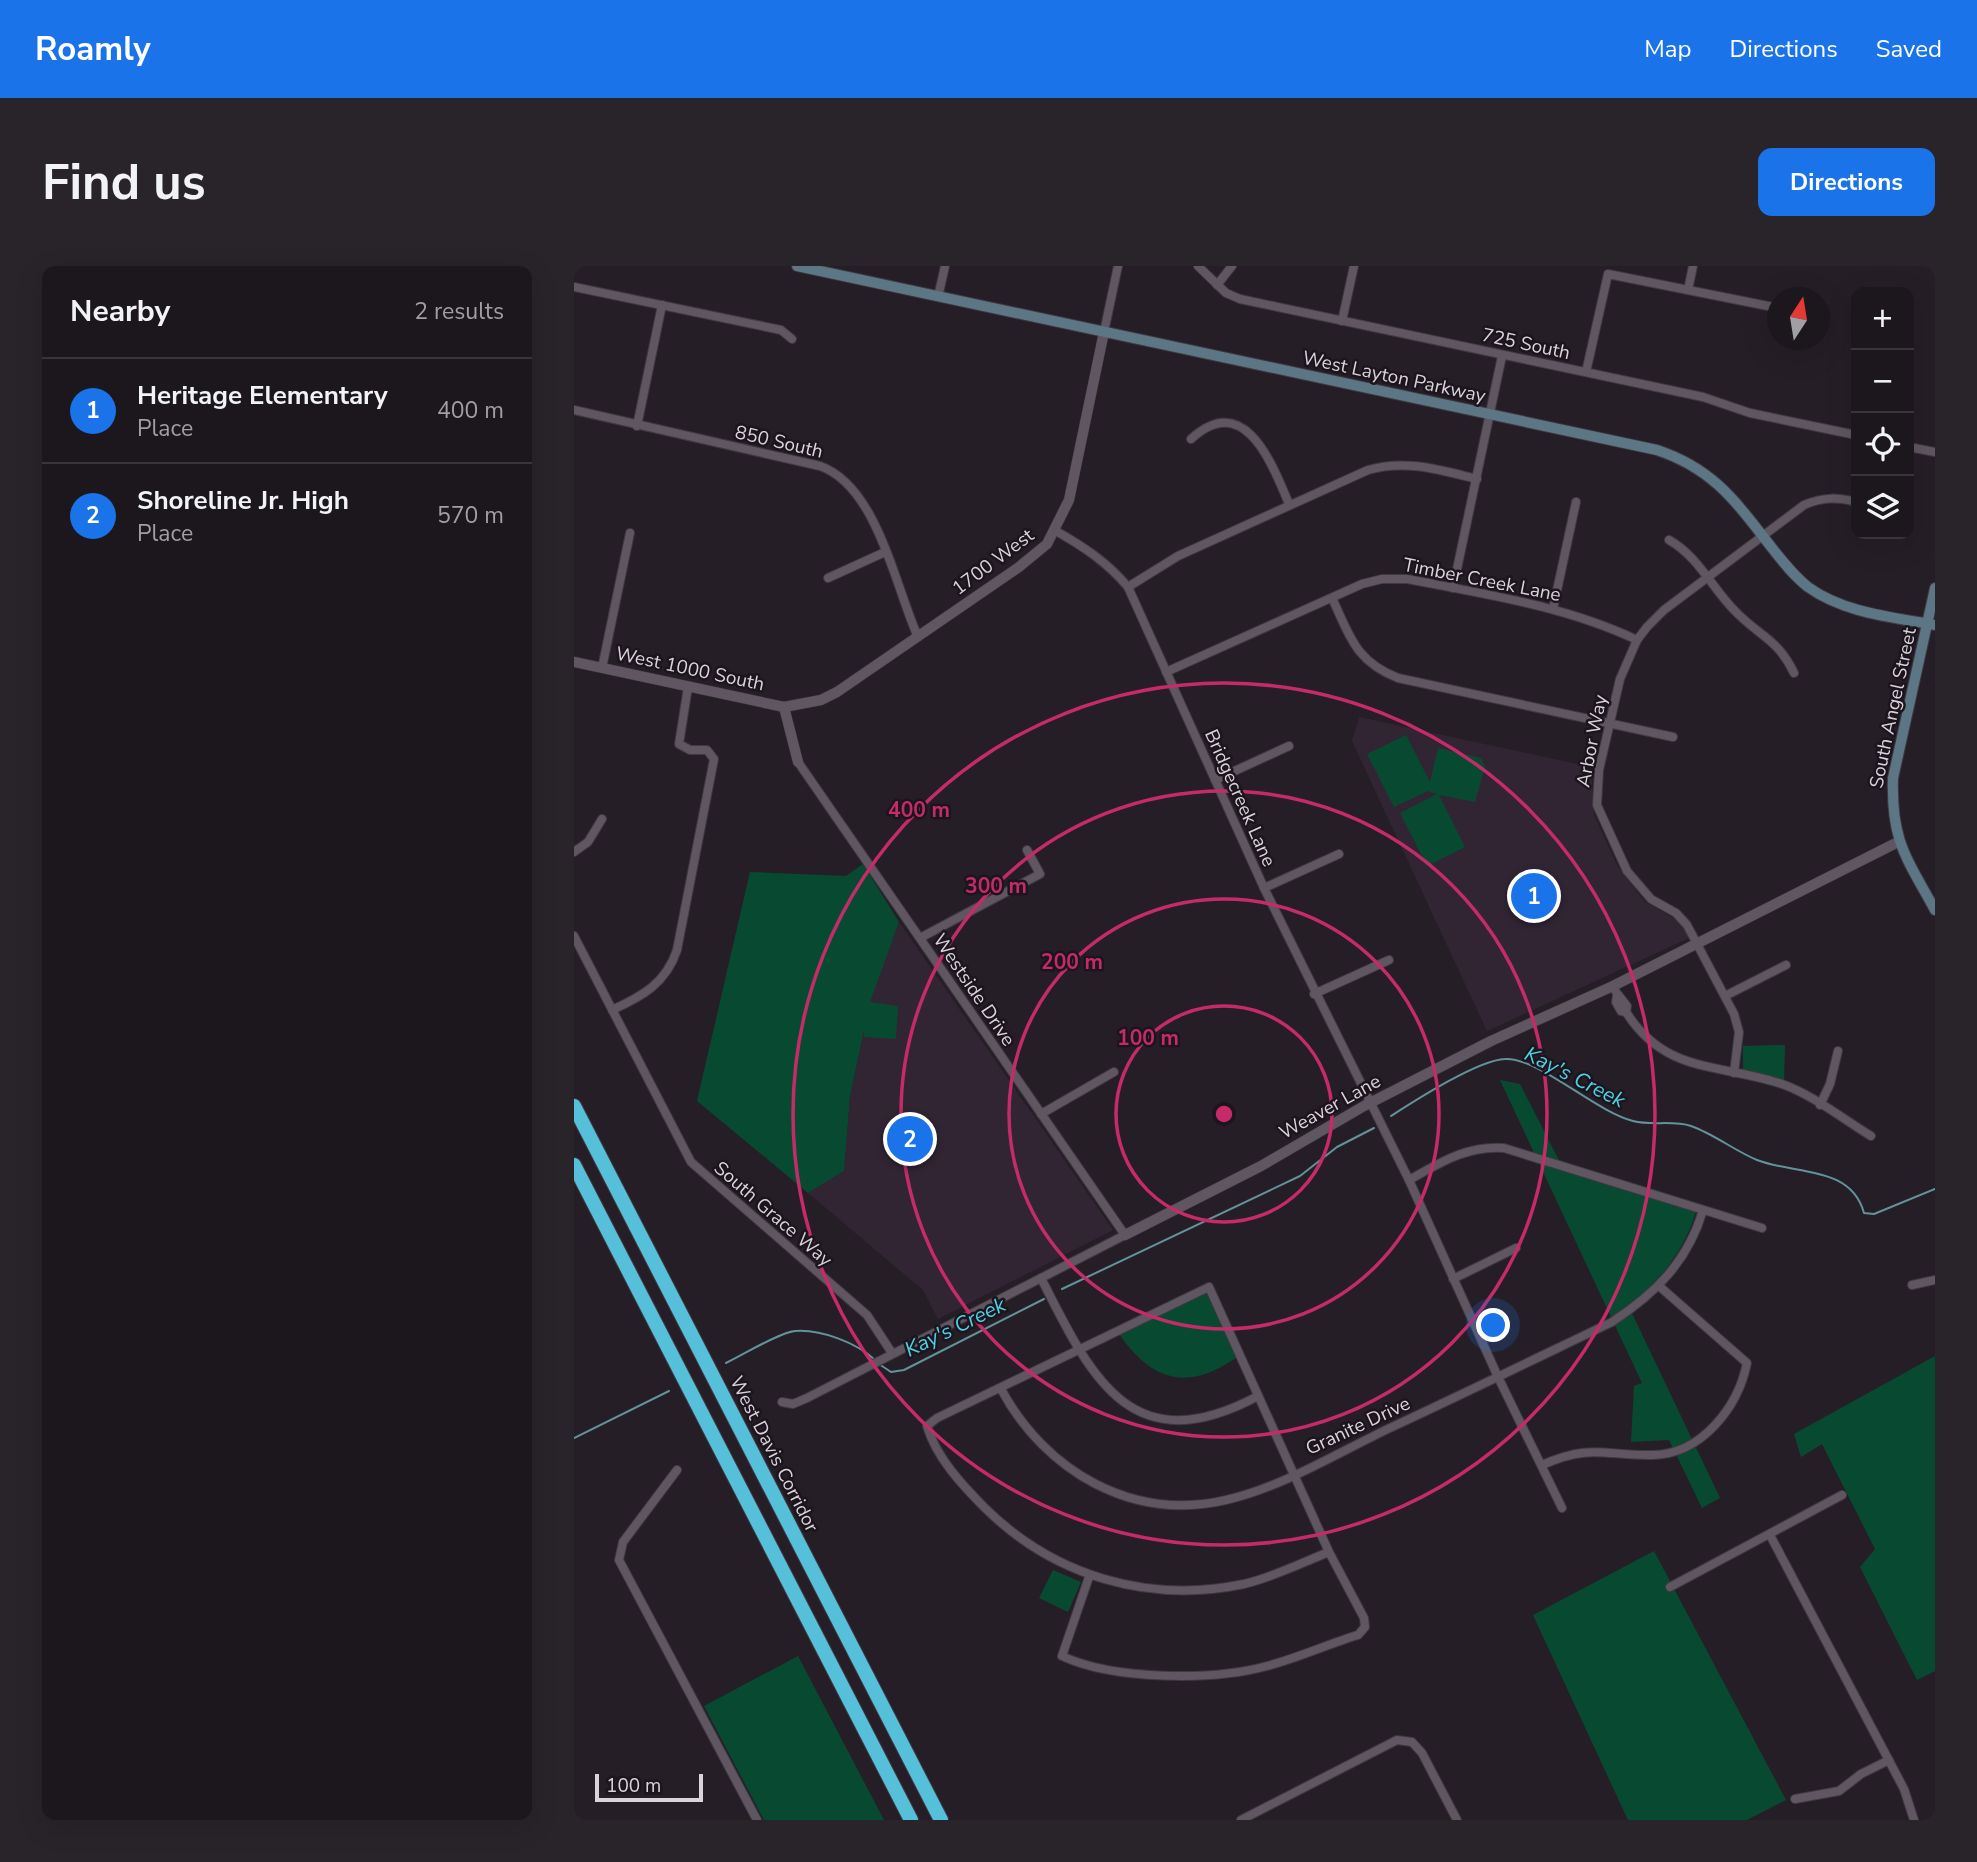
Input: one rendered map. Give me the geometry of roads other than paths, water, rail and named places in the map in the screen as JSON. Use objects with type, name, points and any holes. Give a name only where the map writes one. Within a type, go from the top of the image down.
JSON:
[{"type":"highway","name":"West Davis Corridor","points":[[574,1107],[941,1820]]},
{"type":"highway","points":[[574,1165],[911,1820]]},
{"type":"main road","name":"West Layton Parkway","points":[[797,266],[1657,450],[1685,460],[1708,474],[1727,491],[1790,571],[1829,599],[1857,610],[1932,625]]},
{"type":"main road","name":"South Angel Street","points":[[1935,588],[1932,625],[1893,778],[1892,810],[1898,842],[1935,910]]},
{"type":"street","points":[[938,296],[945,266]]},
{"type":"street","name":"1700 West","points":[[784,707],[821,700],[837,692],[1019,567],[1037,553],[1056,531],[1069,500],[1118,266]]},
{"type":"street","name":"725 South","points":[[1198,266],[1217,285],[1240,299],[1703,397],[1750,413],[1851,434]]},
{"type":"street","points":[[1217,285],[1232,266]]},
{"type":"street","points":[[1342,321],[1354,266]]},
{"type":"street","points":[[1688,290],[1693,266]]},
{"type":"street","points":[[1586,372],[1608,274],[1767,306]]},
{"type":"street","points":[[574,286],[781,330],[792,340]]},
{"type":"street","points":[[637,426],[662,305]]},
{"type":"street","points":[[1454,588],[1502,356]]},
{"type":"street","name":"850 South","points":[[574,410],[820,466],[834,472],[859,495],[885,552],[918,637]]},
{"type":"street","points":[[1191,439],[1205,426],[1221,423],[1250,432],[1264,448],[1289,504]]},
{"type":"street","points":[[1914,448],[1935,452]]},
{"type":"street","points":[[1128,587],[1178,556],[1289,504],[1387,464],[1410,464],[1476,479]]},
{"type":"street","name":"Arbor Way","points":[[1734,1073],[1739,1032],[1725,996],[1697,944],[1676,913],[1651,898],[1628,874],[1603,822],[1596,794],[1608,723],[1620,679],[1637,640],[1664,610],[1804,505],[1820,498],[1851,501]]},
{"type":"street","points":[[1553,609],[1576,502]]},
{"type":"street","name":"Bridgecreek Lane","points":[[1056,531],[1095,554],[1112,568],[1128,587],[1264,888],[1314,994],[1345,1046],[1498,1377],[1562,1508]]},
{"type":"street","points":[[601,668],[630,533]]},
{"type":"street","points":[[1669,540],[1685,549],[1736,613],[1785,653],[1794,673]]},
{"type":"street","points":[[828,578],[885,552]]},
{"type":"street","name":"Timber Creek Lane","points":[[1166,672],[1332,598],[1382,579],[1407,579],[1553,609],[1601,623],[1637,640]]},
{"type":"street","points":[[1332,598],[1353,645],[1363,658],[1379,671],[1398,678],[1673,737]]},
{"type":"street","name":"West 1000 South","points":[[574,662],[784,707],[797,762]]},
{"type":"street","points":[[612,1010],[658,984],[664,978],[677,950],[714,759],[707,750],[690,750],[679,744],[688,687]]},
{"type":"street","points":[[1215,780],[1289,746]]},
{"type":"street","name":"Westside Drive","points":[[797,762],[1125,1235]]},
{"type":"street","points":[[574,852],[589,842],[602,820]]},
{"type":"street","name":"Weaver Lane","points":[[782,1402],[793,1404],[867,1367],[1261,1166],[1371,1102],[1492,1041],[1615,990],[1697,944],[1898,842]]},
{"type":"street","points":[[920,938],[1040,874],[1027,850]]},
{"type":"street","points":[[1264,888],[1339,854]]},
{"type":"street","name":"South Grace Way","points":[[574,936],[691,1162],[867,1315],[889,1355]]},
{"type":"street","points":[[1314,994],[1389,960]]},
{"type":"street","points":[[1725,996],[1786,965]]},
{"type":"street","points":[[1615,990],[1627,1006],[1626,1012],[1649,1042],[1668,1055],[1687,1063],[1782,1084],[1871,1136]]},
{"type":"street","points":[[1819,1105],[1830,1084],[1838,1051]]},
{"type":"street","points":[[1041,1114],[1114,1072]]},
{"type":"street","points":[[1409,1180],[1456,1154],[1488,1147],[1504,1148],[1762,1228]]},
{"type":"street","name":"Granite Drive","points":[[1001,1388],[1037,1441],[1059,1461],[1088,1481],[1124,1497],[1169,1505],[1205,1503],[1259,1490],[1612,1322],[1660,1286],[1695,1236],[1703,1210]]},
{"type":"street","points":[[1453,1279],[1516,1248]]},
{"type":"street","points":[[1041,1278],[1077,1349],[1102,1386],[1127,1404],[1156,1417],[1178,1420],[1204,1418],[1258,1396]]},
{"type":"street","points":[[1912,1286],[1935,1280]]},
{"type":"street","points":[[1542,1465],[1584,1451],[1655,1455],[1691,1444],[1720,1420],[1743,1382],[1747,1363],[1660,1286]]},
{"type":"street","points":[[1090,1577],[1062,1656],[1076,1663],[1153,1676],[1210,1675],[1266,1667],[1358,1634],[1365,1627],[1364,1618],[1329,1552],[1209,1287],[937,1418],[927,1426],[940,1454],[970,1492],[997,1519],[1046,1556],[1090,1577],[1148,1587],[1205,1589],[1245,1583],[1329,1552]]},
{"type":"street","points":[[1655,1455],[1656,1466]]},
{"type":"street","points":[[677,1470],[623,1542],[619,1560],[757,1820]]},
{"type":"street","points":[[1670,1587],[1842,1495]]},
{"type":"street","points":[[1770,1535],[1904,1789],[1914,1820]]},
{"type":"street","points":[[1241,1820],[1397,1740],[1412,1742],[1422,1753],[1457,1820]]},
{"type":"street","points":[[1795,1799],[1839,1791],[1861,1774],[1889,1760]]},
{"type":"waterway","name":"Kay's Creek","points":[[1391,1116],[1447,1082],[1479,1066],[1505,1059],[1518,1061],[1550,1075],[1618,1116],[1640,1122],[1691,1126],[1757,1160],[1834,1179],[1847,1187],[1857,1198],[1864,1213],[1874,1214],[1935,1189]]},
{"type":"waterway","name":"Kay's Creek","points":[[1062,1289],[1300,1176],[1337,1147],[1374,1128]]},
{"type":"waterway","name":"Kay's Creek","points":[[879,1364],[891,1372],[904,1370],[1044,1299]]},
{"type":"waterway","name":"Kay's Creek","points":[[726,1363],[770,1340],[795,1331],[816,1332],[838,1338],[859,1348],[875,1360]]},
{"type":"waterway","name":"Kay's Creek","points":[[574,1438],[669,1391]]},
{"type":"place","name":"Heritage Elementary","points":[[1534,896]]},
{"type":"place","name":"Shoreline Jr. High","points":[[910,1139]]}]
